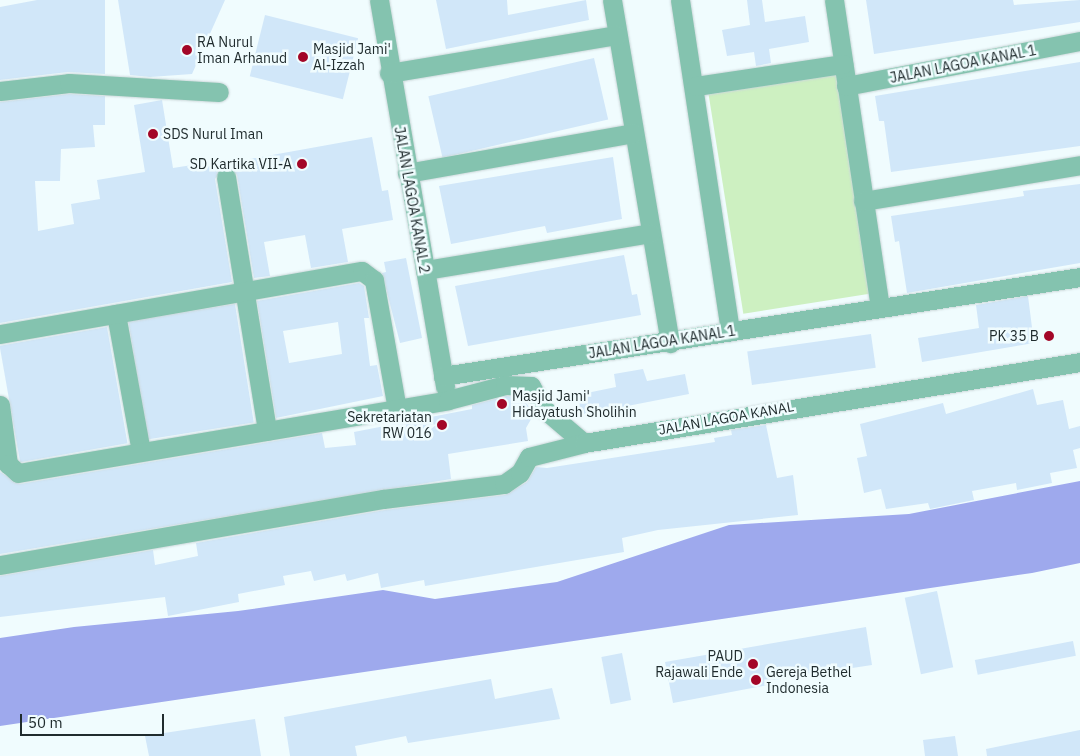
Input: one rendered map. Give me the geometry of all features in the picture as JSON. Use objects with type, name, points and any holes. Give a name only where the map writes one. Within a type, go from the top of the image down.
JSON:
[{"type":"street","name":"JALAN LAGOA KANAL 2","points":[[379,0],[389,73],[448,400]]},
{"type":"street","points":[[612,0],[670,343]]},
{"type":"street","points":[[680,0],[696,86],[730,331]]},
{"type":"street","points":[[834,0],[880,307]]},
{"type":"street","points":[[389,73],[617,35]]},
{"type":"street","name":"JALAN LAGOA KANAL 1","points":[[846,86],[1080,41]]},
{"type":"street","points":[[696,86],[844,64]]},
{"type":"street","points":[[0,91],[69,83],[219,92]]},
{"type":"street","points":[[407,173],[634,133]]},
{"type":"street","points":[[863,201],[1080,165]]},
{"type":"street","points":[[226,177],[268,430]]},
{"type":"street","points":[[425,270],[650,233]]},
{"type":"street","points":[[0,334],[362,271],[370,274],[397,409]]},
{"type":"street","name":"JALAN LAGOA KANAL 1","points":[[443,376],[670,343],[730,331],[1080,277]]},
{"type":"street","points":[[116,314],[141,451]]},
{"type":"street","name":"JALAN LAGOA KANAL","points":[[0,565],[383,499],[504,484],[520,472],[529,457],[584,443],[1080,362]]},
{"type":"street","points":[[0,405],[8,464],[18,473],[448,400],[505,385],[531,386],[544,409],[584,443]]},
{"type":"green space","points":[[838,74],[873,293],[743,314],[709,94]]},
{"type":"water","points":[[1080,481],[1080,563],[1032,573],[0,726],[0,638],[74,627],[238,611],[383,590],[435,599],[557,582],[729,525],[909,514]]},
{"type":"building","points":[[37,0],[105,0],[105,74],[68,72],[0,80],[0,7]]},
{"type":"building","points":[[118,0],[225,0],[192,74],[150,77],[130,75]]},
{"type":"building","points":[[436,0],[507,0],[508,15],[586,0],[589,20],[446,49]]},
{"type":"building","points":[[747,0],[762,0],[765,22],[805,16],[809,42],[769,49],[771,63],[756,66],[754,52],[727,56],[722,30],[750,25]]},
{"type":"building","points":[[866,0],[1013,0],[1014,5],[1080,0],[1080,22],[874,54]]},
{"type":"building","name":"Masjid Jami' Al-Izzah","points":[[265,15],[358,38],[343,99],[250,76]]},
{"type":"building","points":[[594,58],[608,119],[443,158],[428,96]]},
{"type":"building","points":[[1080,62],[1080,146],[891,172],[884,121],[879,121],[875,96]]},
{"type":"building","points":[[69,94],[105,96],[105,125],[93,125],[95,147],[61,149],[60,181],[35,181],[38,231],[74,224],[71,204],[100,199],[97,180],[145,172],[134,105],[162,100],[173,168],[205,163],[205,167],[372,137],[382,191],[388,190],[393,220],[342,229],[348,262],[311,268],[305,235],[264,242],[270,276],[254,278],[237,175],[230,167],[224,166],[215,179],[232,282],[0,323],[0,102]]},
{"type":"building","points":[[613,157],[622,219],[547,233],[545,226],[451,244],[439,186]]},
{"type":"building","points":[[1080,184],[1080,263],[907,293],[899,241],[895,242],[891,216],[1024,196],[1023,191]]},
{"type":"building","points":[[624,255],[632,295],[637,294],[641,315],[468,346],[455,286]]},
{"type":"building","points":[[406,258],[422,338],[400,343],[382,273],[386,272],[384,262]]},
{"type":"building","points":[[359,283],[364,286],[369,318],[364,318],[370,366],[377,365],[383,396],[276,418],[257,301]],"holes":[[[338,322],[342,354],[289,363],[283,331]]]},
{"type":"building","points":[[1028,296],[1034,343],[922,362],[918,338],[979,328],[976,305]]},
{"type":"building","points":[[235,304],[254,423],[147,439],[128,321]]},
{"type":"building","points":[[107,327],[127,443],[20,462],[0,346]]},
{"type":"building","points":[[871,334],[876,368],[752,385],[747,351]]},
{"type":"building","points":[[643,369],[647,381],[685,374],[689,394],[581,415],[577,395],[616,387],[614,374]]},
{"type":"building","points":[[1033,389],[1037,405],[1063,400],[1069,429],[1080,426],[1080,448],[1073,450],[1077,468],[1050,473],[1052,483],[1017,490],[1016,483],[972,491],[974,500],[930,509],[928,503],[886,509],[881,489],[864,493],[857,458],[867,456],[860,424],[943,403],[946,414]]},
{"type":"building","points":[[506,396],[522,397],[534,414],[526,428],[528,441],[448,454],[451,479],[0,554],[0,472],[20,484],[322,433],[325,448],[356,445],[354,432],[472,409],[472,405]]},
{"type":"building","points":[[766,425],[777,478],[793,475],[798,515],[658,530],[622,538],[624,552],[425,586],[424,580],[381,588],[378,573],[347,581],[345,574],[314,581],[311,571],[283,576],[285,585],[238,594],[239,602],[168,616],[165,597],[0,617],[0,576],[153,550],[155,565],[198,556],[196,543],[385,510],[505,495],[527,482],[536,467],[547,468],[715,442],[714,438],[732,435],[731,430]]},
{"type":"building","points":[[937,591],[953,667],[921,674],[905,598]]},
{"type":"building","points":[[866,627],[872,665],[767,681],[768,685],[673,703],[665,662]]},
{"type":"building","points":[[1073,641],[1076,656],[978,675],[975,660]]},
{"type":"building","points":[[622,653],[631,700],[611,704],[601,657]]},
{"type":"building","points":[[491,679],[495,699],[552,688],[560,719],[408,743],[406,736],[355,746],[357,756],[290,756],[284,717]]},
{"type":"building","points":[[255,719],[261,756],[149,756],[145,736]]},
{"type":"building","points":[[1080,730],[1080,756],[987,756],[986,749]]},
{"type":"building","points":[[955,736],[958,756],[925,756],[923,740]]},
{"type":"place","name":"RA Nurul Iman Arhanud","points":[[187,50]]},
{"type":"place","name":"Masjid Jami' Al-Izzah","points":[[303,57]]},
{"type":"place","name":"SDS Nurul Iman","points":[[153,134]]},
{"type":"place","name":"SD Kartika VII-A","points":[[302,164]]},
{"type":"place","name":"PK 35 B","points":[[1049,336]]},
{"type":"place","name":"Masjid Jami' Hidayatush Sholihin","points":[[502,404]]},
{"type":"place","name":"Sekretariatan RW 016","points":[[442,425]]},
{"type":"place","name":"PAUD Rajawali Ende","points":[[753,664]]},
{"type":"place","name":"Gereja Bethel Indonesia","points":[[756,680]]}]
